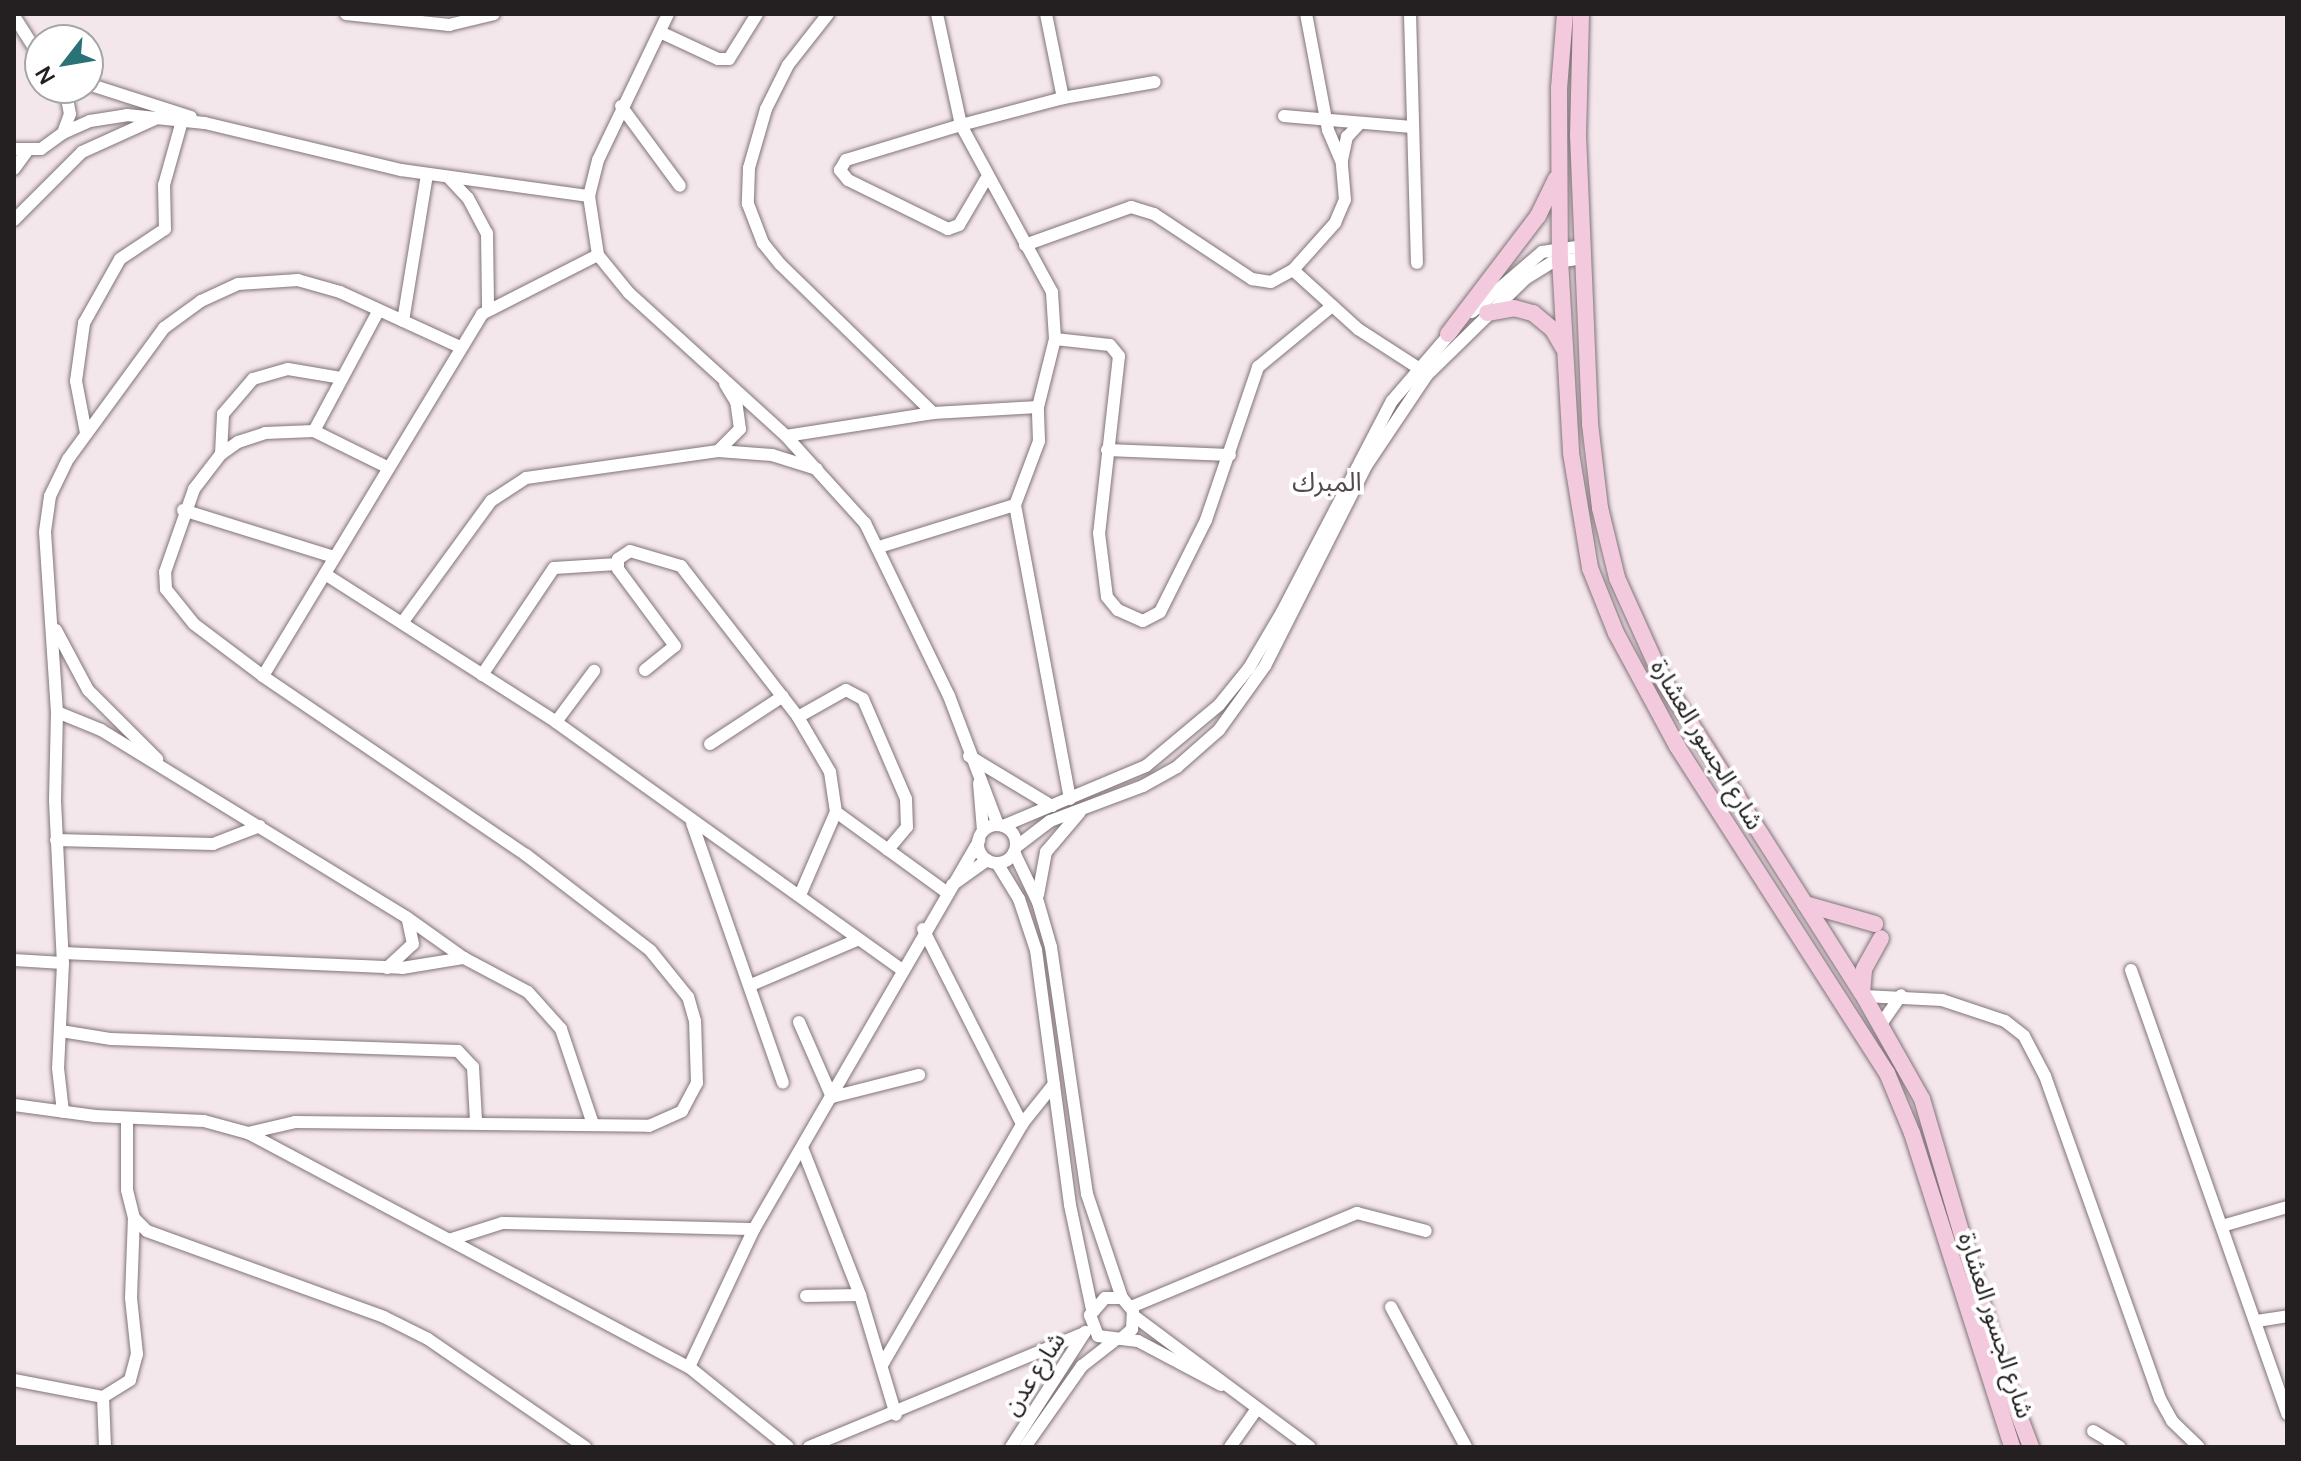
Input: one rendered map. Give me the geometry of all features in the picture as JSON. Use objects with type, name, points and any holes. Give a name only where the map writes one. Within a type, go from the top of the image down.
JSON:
[{"type":"main road","name":"شارع الجسور العشارة","points":[[1565,14],[1558,173],[1566,360],[1576,501],[1600,596],[1677,746],[1868,1041],[1900,1102],[2012,1447]]},
{"type":"main road","name":"شارع الجسور العشارة","points":[[1581,14],[1578,135],[1593,467],[1617,578],[1663,680],[1881,1024],[1931,1122],[2001,1368],[2031,1447]]},
{"type":"main road","points":[[1448,334],[1538,216],[1558,173]]},
{"type":"main road","points":[[1487,313],[1514,308],[1540,317],[1560,339],[1566,360]]},
{"type":"main road","points":[[1805,904],[1878,931],[1867,958],[1863,995]]},
{"type":"main road","points":[[1808,949],[1828,941]]},
{"type":"main road","points":[[1818,966],[1838,956]]},
{"type":"street","points":[[346,14],[449,25],[494,14]]},
{"type":"street","points":[[668,14],[621,106],[589,196],[598,255],[629,293],[786,436],[818,470],[879,547],[949,696],[979,783],[1000,826],[1012,832],[1015,850],[1038,902],[1058,983],[1087,1194],[1129,1307],[1132,1329],[1118,1340]]},
{"type":"street","points":[[660,32],[718,59],[729,59],[757,14]]},
{"type":"street","points":[[828,14],[788,65],[766,109],[749,168],[748,204],[763,243],[780,264],[933,413]]},
{"type":"street","points":[[937,14],[961,125],[986,179],[1052,292],[1055,339],[1038,407],[1039,441],[1015,505],[1070,799]]},
{"type":"street","points":[[1046,14],[1063,98]]},
{"type":"street","points":[[1306,14],[1326,118],[1342,163]]},
{"type":"street","points":[[1410,14],[1417,263]]},
{"type":"street","points":[[986,179],[959,225],[948,229],[848,180],[840,170],[846,160],[961,125],[1063,98],[1155,82]]},
{"type":"street","points":[[104,89],[205,123],[427,175],[589,196]]},
{"type":"street","points":[[63,133],[69,104]]},
{"type":"street","points":[[621,106],[680,186]]},
{"type":"street","points":[[1284,116],[1412,127]]},
{"type":"street","points":[[14,169],[20,150],[48,145],[63,133],[102,118],[157,118],[205,123]]},
{"type":"street","points":[[14,220],[82,152],[157,118]]},
{"type":"street","points":[[86,433],[76,381],[84,323],[120,259],[165,229],[164,185],[182,121]]},
{"type":"street","points":[[1025,245],[1131,207],[1154,214],[1252,279],[1271,282],[1293,270],[1342,211],[1342,163],[1347,137],[1360,123]]},
{"type":"street","points":[[403,321],[427,175]]},
{"type":"street","points":[[450,179],[468,198],[487,233],[488,308]]},
{"type":"street","points":[[689,1367],[754,1229],[803,1150],[923,929],[981,836],[1146,766],[1198,725],[1237,684],[1316,551],[1356,463],[1416,366],[1525,263],[1583,252]]},
{"type":"street","points":[[948,890],[1015,850],[1050,821],[1177,767],[1219,730],[1265,666],[1366,466],[1427,375],[1487,313],[1525,279],[1560,254]]},
{"type":"street","points":[[263,676],[460,347],[488,308],[598,255]]},
{"type":"street","points":[[1293,270],[1385,349],[1427,375]]},
{"type":"street","points":[[63,1112],[63,958],[56,840],[57,712],[47,506],[54,483],[86,433],[164,328],[201,301],[238,284],[265,279],[316,283],[460,347]]},
{"type":"street","points":[[1055,339],[1110,345],[1119,356],[1099,533],[1105,586],[1118,610],[1143,621],[1160,612],[1206,520],[1258,367],[1332,306]]},
{"type":"street","points":[[314,431],[379,310]]},
{"type":"street","points":[[221,454],[223,414],[253,379],[288,369],[342,378]]},
{"type":"street","points":[[718,372],[741,418],[733,440],[718,451]]},
{"type":"street","points":[[786,436],[933,413],[1038,407]]},
{"type":"street","points":[[248,1133],[295,1122],[668,1122],[692,1099],[697,1083],[695,1021],[688,997],[650,950],[526,855],[263,676],[194,624],[166,589],[165,572],[183,510],[221,454],[265,433],[314,431],[387,467]]},
{"type":"street","points":[[1107,450],[1230,455]]},
{"type":"street","points":[[402,623],[470,526],[508,487],[549,472],[718,451],[772,455],[818,470]]},
{"type":"street","points":[[879,547],[1015,505]]},
{"type":"street","points":[[183,510],[334,557]]},
{"type":"street","points":[[482,675],[554,568],[617,564],[630,551],[681,566],[783,696],[830,772],[836,812],[800,895]]},
{"type":"street","points":[[617,564],[675,643],[645,670]]},
{"type":"street","points":[[325,574],[556,722],[692,823],[800,895],[857,940],[901,969]]},
{"type":"street","points":[[53,619],[88,690],[175,775]]},
{"type":"street","points":[[556,722],[594,671]]},
{"type":"street","points":[[798,717],[846,690],[863,699],[906,799],[907,827],[888,850]]},
{"type":"street","points":[[710,744],[783,696]]},
{"type":"street","points":[[57,712],[101,730],[406,917],[464,958],[528,992],[548,1010],[571,1050],[593,1124]]},
{"type":"street","points":[[969,755],[1052,806]]},
{"type":"street","points":[[979,783],[981,836],[992,861],[1029,922],[1089,1321],[1098,1336],[1150,1347],[1221,1385]]},
{"type":"street","points":[[1038,902],[1046,852],[1085,808]]},
{"type":"street","points":[[836,812],[948,890]]},
{"type":"street","points":[[692,823],[783,1083]]},
{"type":"street","points":[[56,840],[213,844],[260,826]]},
{"type":"street","points":[[387,968],[413,944],[406,917]]},
{"type":"street","points":[[923,929],[1022,1124]]},
{"type":"street","points":[[751,985],[857,940]]},
{"type":"street","points":[[14,960],[63,958],[387,968],[464,958]]},
{"type":"street","points":[[2131,970],[2257,1321],[2287,1414]]},
{"type":"street","points":[[1863,995],[1901,995],[1942,1000],[1993,1016],[2024,1036],[2035,1053],[2149,1374],[2172,1421],[2199,1447]]},
{"type":"street","points":[[1881,1024],[1901,995]]},
{"type":"street","points":[[799,1022],[832,1097]]},
{"type":"street","points":[[61,1031],[111,1039],[458,1051],[473,1067],[476,1121]]},
{"type":"street","points":[[832,1097],[919,1075]]},
{"type":"street","points":[[882,1365],[1022,1124],[1054,1084]]},
{"type":"street","points":[[14,1105],[127,1118],[204,1121],[248,1133],[316,1173],[452,1239],[689,1367],[788,1447]]},
{"type":"street","points":[[14,1380],[103,1397],[126,1386],[136,1367],[131,1287],[134,1218],[127,1190],[127,1118]]},
{"type":"street","points":[[803,1150],[860,1295],[896,1415]]},
{"type":"street","points":[[2222,1226],[2287,1207]]},
{"type":"street","points":[[1129,1307],[1357,1213],[1426,1231]]},
{"type":"street","points":[[134,1218],[147,1231],[188,1249],[384,1317],[428,1339],[585,1447]]},
{"type":"street","points":[[452,1239],[502,1223],[754,1229]]},
{"type":"street","points":[[806,1296],[860,1295]]},
{"type":"street","points":[[809,1447],[896,1415],[1089,1321],[1105,1298],[1129,1307],[1221,1385],[1310,1447]]},
{"type":"street","points":[[1391,1307],[1466,1447]]},
{"type":"street","points":[[2257,1321],[2287,1316]]},
{"type":"street","name":"شارع عدن","points":[[1011,1447],[1089,1321]]},
{"type":"street","name":"شارع عدن","points":[[1025,1447],[1082,1366],[1118,1340]]},
{"type":"street","points":[[103,1397],[105,1447]]},
{"type":"street","points":[[1230,1447],[1256,1410]]},
{"type":"street","points":[[2093,1431],[2120,1447]]},
{"type":"district","name":"المبرك","points":[[1327,482]]}]
